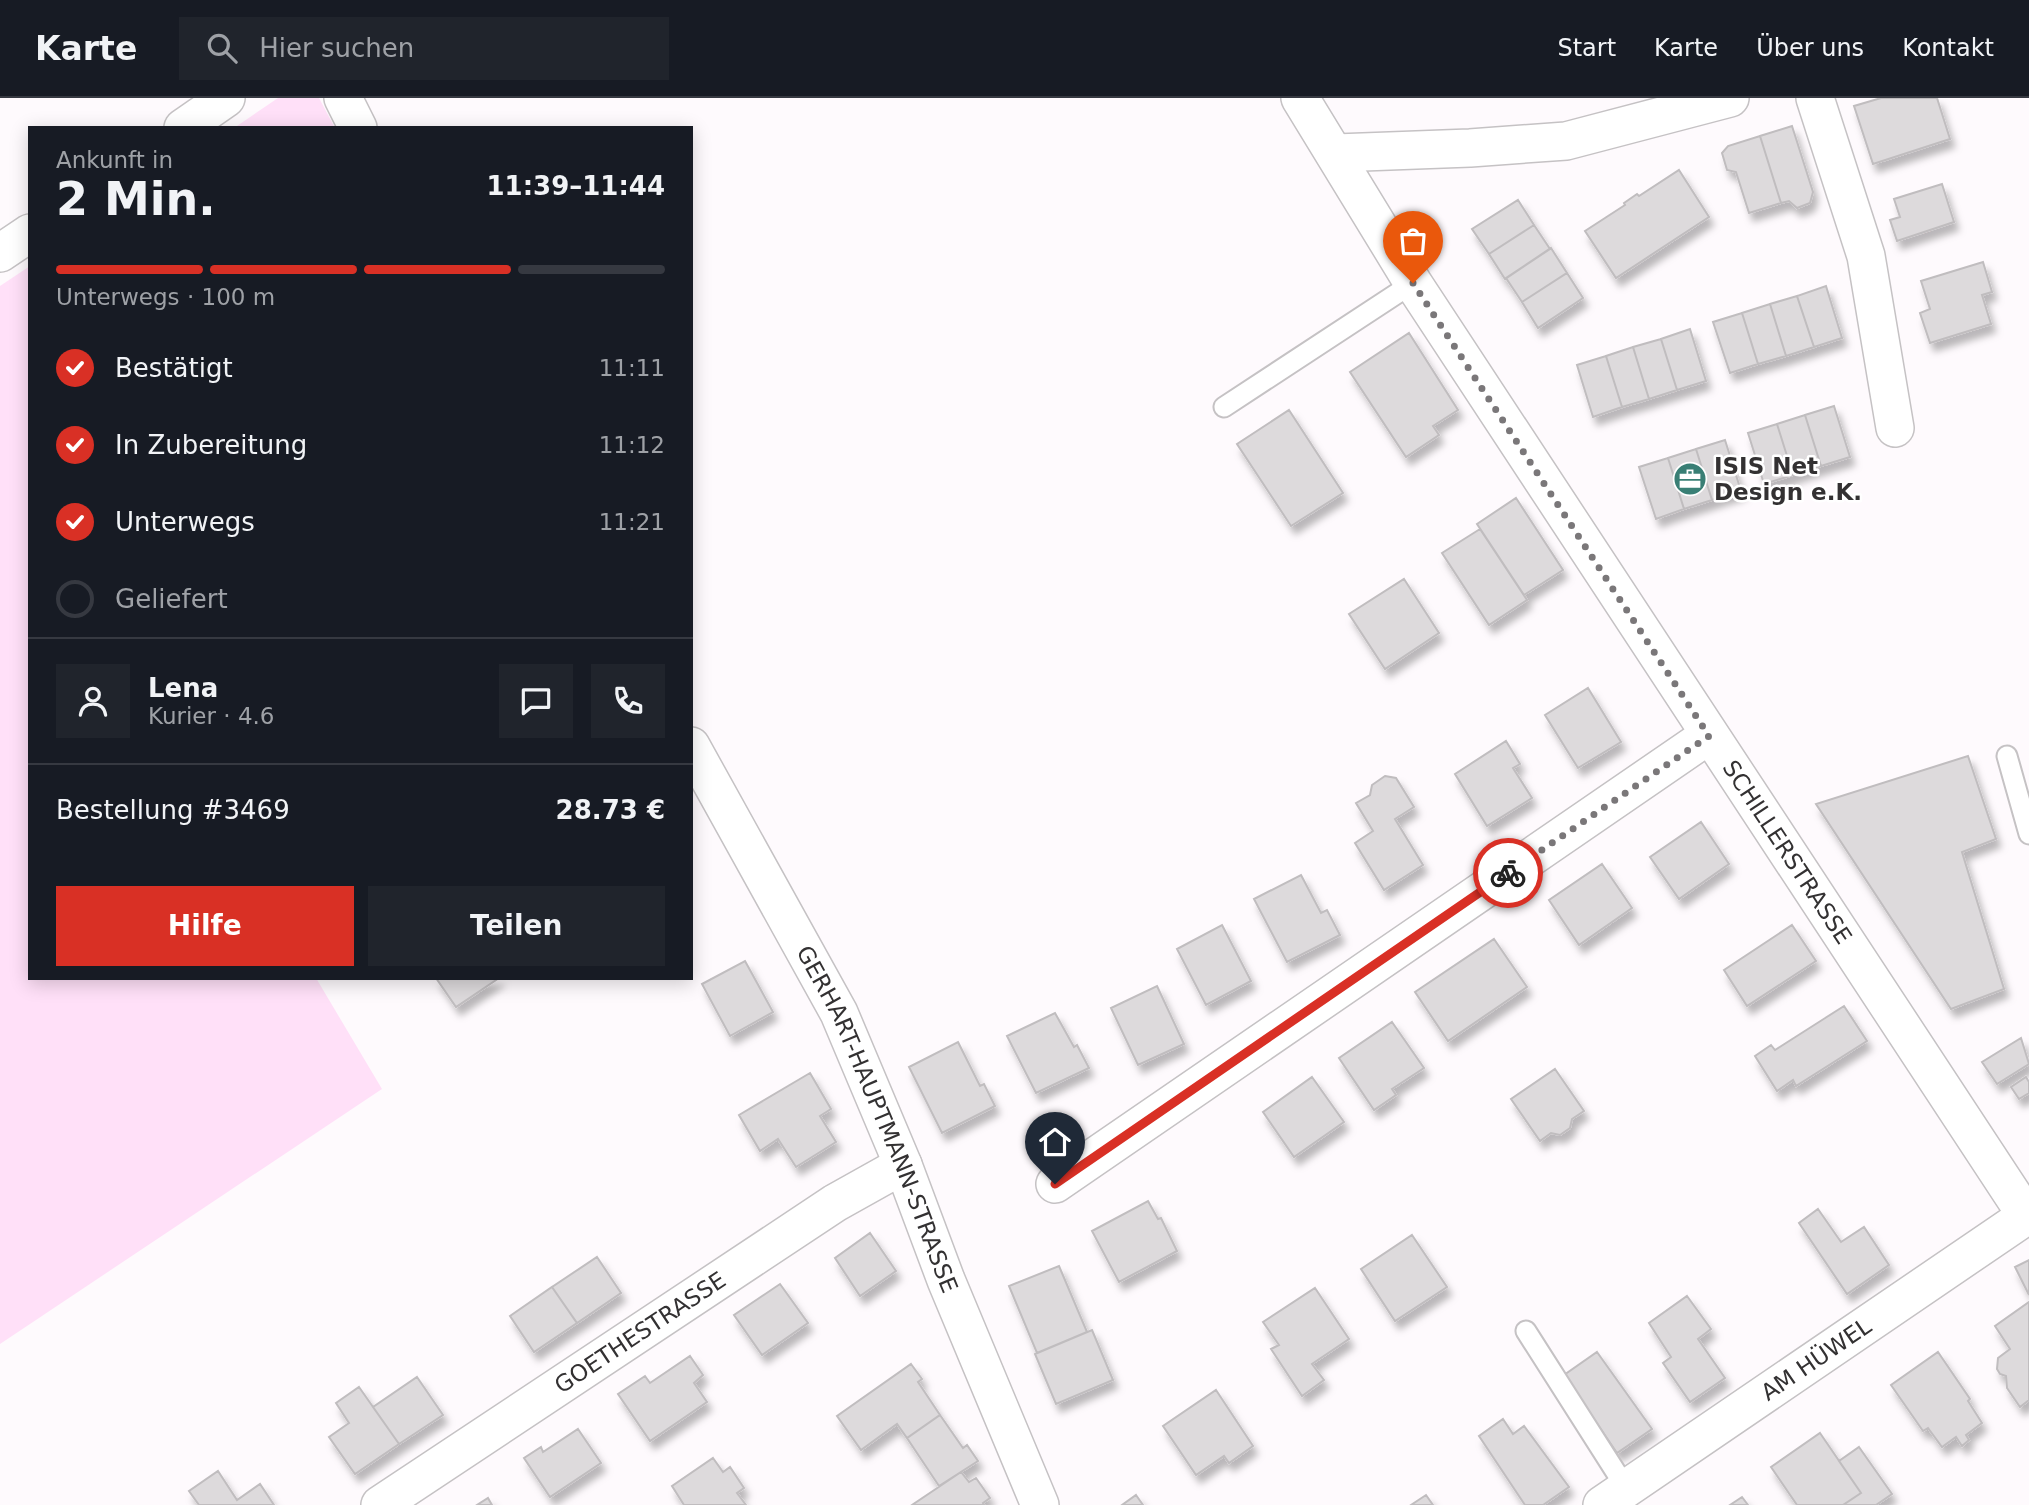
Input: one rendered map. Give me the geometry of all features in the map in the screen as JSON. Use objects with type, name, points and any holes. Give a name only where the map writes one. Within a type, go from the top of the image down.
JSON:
[{"type":"street","points":[[186,126],[226,98]]},
{"type":"street","points":[[342,98],[357,126]]},
{"type":"street","points":[[1300,98],[1336,153],[1566,141],[1730,98]]},
{"type":"street","points":[[1815,98],[1866,256],[1895,428]]},
{"type":"street","name":"SCHILLERSTRASSE","points":[[1336,153],[1413,283],[1709,736],[2027,1214]]},
{"type":"street","points":[[0,253],[28,234]]},
{"type":"street","points":[[1055,1184],[1709,736]]},
{"type":"street","name":"GERHART-HAUPTMANN-STRASSE","points":[[693,750],[839,1013],[903,1164],[946,1280],[1040,1505]]},
{"type":"street","name":"GOETHESTRASSE","points":[[380,1505],[835,1203],[903,1164]]},
{"type":"street","name":"AM HÜWEL","points":[[1614,1499],[2027,1214]]},
{"type":"lane","points":[[1224,407],[1413,283]]},
{"type":"lane","points":[[2007,756],[2029,834]]},
{"type":"lane","points":[[1526,1331],[1614,1499]]},
{"type":"shaded area","points":[[278,98],[319,98],[334,126],[237,126]]},
{"type":"shaded area","points":[[28,267],[28,980],[317,980],[382,1089],[0,1344],[0,286]]},
{"type":"building","points":[[1881,98],[1937,98],[1950,139],[1873,164],[1854,106]]},
{"type":"building","points":[[1792,126],[1813,192],[1810,203],[1797,208],[1789,201],[1781,203],[1760,136]]},
{"type":"building","points":[[1760,136],[1781,203],[1749,213],[1736,172],[1727,170],[1722,153],[1728,146]]},
{"type":"building","points":[[1679,170],[1709,217],[1616,278],[1585,231],[1637,194],[1639,196]]},
{"type":"building","points":[[1942,184],[1954,222],[1897,241],[1890,220],[1900,217],[1894,199]]},
{"type":"building","points":[[1518,200],[1534,225],[1489,254],[1472,229]]},
{"type":"building","points":[[1534,225],[1550,249],[1505,279],[1489,254]]},
{"type":"building","points":[[1551,248],[1567,273],[1522,302],[1506,278]]},
{"type":"building","points":[[1983,262],[1992,292],[1982,295],[1991,324],[1930,343],[1920,313],[1930,309],[1921,281]]},
{"type":"building","points":[[1567,273],[1583,298],[1538,328],[1522,302]]},
{"type":"building","points":[[1826,286],[1842,338],[1814,347],[1797,296]]},
{"type":"building","points":[[1797,296],[1814,347],[1786,356],[1770,304]]},
{"type":"building","points":[[1770,304],[1786,356],[1758,364],[1742,313]]},
{"type":"building","points":[[1742,313],[1758,364],[1730,373],[1713,322]]},
{"type":"building","points":[[1690,329],[1706,381],[1677,390],[1661,339]]},
{"type":"building","points":[[1409,333],[1458,410],[1433,426],[1439,435],[1406,457],[1350,372]]},
{"type":"building","points":[[1661,339],[1677,390],[1649,399],[1633,347]]},
{"type":"building","points":[[1633,347],[1649,399],[1622,407],[1606,356]]},
{"type":"building","points":[[1606,356],[1622,407],[1593,417],[1577,365]]},
{"type":"building","points":[[1834,406],[1850,457],[1821,466],[1805,415]]},
{"type":"building","points":[[1289,410],[1343,493],[1291,526],[1237,444]]},
{"type":"building","points":[[1805,415],[1821,466],[1793,475],[1777,424]]},
{"type":"building","points":[[1777,424],[1793,475],[1764,484],[1748,433]]},
{"type":"building","points":[[1725,440],[1741,491],[1712,500],[1696,449]]},
{"type":"building","name":"ISIS Net Design e.K.","points":[[1696,449],[1712,500],[1684,509],[1668,458]]},
{"type":"building","points":[[1668,458],[1684,509],[1656,519],[1639,467]]},
{"type":"building","points":[[1516,498],[1563,570],[1524,595],[1477,524]]},
{"type":"building","points":[[1480,529],[1527,600],[1489,625],[1442,553]]},
{"type":"building","points":[[1404,579],[1439,633],[1385,669],[1349,614]]},
{"type":"building","points":[[1588,688],[1621,742],[1578,768],[1545,715]]},
{"type":"building","points":[[1506,741],[1520,764],[1513,768],[1532,798],[1487,826],[1455,774]]},
{"type":"building","points":[[1968,756],[1996,839],[1962,852],[2004,989],[1951,1009],[1816,804]]},
{"type":"building","points":[[1385,776],[1396,778],[1414,807],[1395,819],[1423,865],[1384,890],[1355,843],[1373,831],[1356,803],[1370,795],[1372,785]]},
{"type":"building","points":[[1701,822],[1729,864],[1679,899],[1650,857]]},
{"type":"building","points":[[1602,864],[1632,908],[1579,945],[1549,900]]},
{"type":"building","points":[[1301,875],[1321,913],[1327,910],[1340,935],[1287,962],[1254,899]]},
{"type":"building","points":[[1222,925],[1251,981],[1206,1005],[1177,949]]},
{"type":"building","points":[[1792,925],[1816,961],[1747,1006],[1724,970]]},
{"type":"building","points":[[1494,939],[1527,987],[1448,1041],[1415,992]]},
{"type":"building","points":[[745,961],[773,1012],[730,1036],[702,984]]},
{"type":"building","points":[[437,980],[496,980],[456,1007]]},
{"type":"building","points":[[1157,986],[1184,1044],[1138,1065],[1111,1008]]},
{"type":"building","points":[[1844,1006],[1867,1041],[1796,1086],[1793,1080],[1777,1091],[1755,1056],[1771,1045],[1775,1050]]},
{"type":"building","points":[[1055,1013],[1089,1068],[1036,1093],[1007,1036]]},
{"type":"building","points":[[1392,1022],[1424,1068],[1392,1089],[1396,1095],[1374,1110],[1339,1058]]},
{"type":"building","points":[[2021,1038],[2029,1064],[1997,1084],[1982,1062]]},
{"type":"building","points":[[958,1042],[980,1086],[984,1084],[995,1106],[942,1133],[909,1067]]},
{"type":"building","points":[[1555,1069],[1584,1111],[1572,1119],[1570,1128],[1560,1135],[1551,1133],[1540,1141],[1511,1099]]},
{"type":"building","points":[[810,1073],[831,1109],[820,1116],[836,1142],[796,1167],[778,1139],[760,1151],[739,1115]]},
{"type":"building","points":[[1312,1077],[1344,1122],[1294,1157],[1263,1112]]},
{"type":"building","points":[[2026,1077],[2029,1093],[2019,1099],[2011,1087]]},
{"type":"building","points":[[1148,1201],[1158,1219],[1161,1218],[1177,1251],[1119,1282],[1092,1231]]},
{"type":"building","points":[[1818,1209],[1841,1242],[1864,1227],[1889,1265],[1847,1294],[1799,1223]]},
{"type":"building","points":[[870,1233],[896,1271],[860,1296],[835,1258]]},
{"type":"building","points":[[1412,1235],[1447,1287],[1395,1321],[1361,1269]]},
{"type":"building","points":[[597,1257],[621,1293],[577,1323],[552,1287]]},
{"type":"building","points":[[2029,1260],[2029,1295],[2015,1267]]},
{"type":"building","points":[[1059,1266],[1087,1332],[1037,1353],[1009,1286]]},
{"type":"building","points":[[780,1284],[808,1323],[762,1355],[734,1315]]},
{"type":"building","points":[[552,1287],[577,1323],[534,1352],[510,1316]]},
{"type":"building","points":[[1315,1288],[1349,1339],[1312,1364],[1324,1380],[1302,1396],[1271,1349],[1279,1345],[1263,1322]]},
{"type":"building","points":[[1687,1296],[1711,1329],[1698,1339],[1725,1378],[1690,1402],[1663,1363],[1671,1357],[1649,1323]]},
{"type":"building","points":[[2029,1302],[2029,1400],[2020,1407],[2007,1388],[2006,1376],[2000,1374],[1997,1369],[1998,1358],[2010,1349],[1995,1326]]},
{"type":"building","points":[[1092,1330],[1113,1380],[1056,1404],[1035,1354]]},
{"type":"building","points":[[1597,1352],[1652,1429],[1617,1453],[1564,1375]]},
{"type":"building","points":[[1938,1352],[1970,1399],[1968,1401],[1982,1423],[1966,1435],[1969,1440],[1962,1446],[1956,1437],[1942,1447],[1928,1428],[1923,1431],[1891,1385]]},
{"type":"building","points":[[690,1356],[703,1375],[694,1383],[707,1402],[650,1441],[618,1394],[645,1376],[650,1383]]},
{"type":"building","points":[[911,1364],[922,1379],[918,1382],[940,1415],[907,1438],[897,1424],[861,1450],[837,1416]]},
{"type":"building","points":[[417,1377],[443,1415],[399,1444],[373,1407]]},
{"type":"building","points":[[359,1387],[399,1444],[355,1474],[329,1437],[349,1423],[336,1403]]},
{"type":"building","points":[[1216,1390],[1253,1446],[1229,1463],[1224,1456],[1196,1475],[1163,1426]]},
{"type":"building","points":[[940,1415],[963,1448],[967,1445],[978,1461],[939,1486],[907,1438]]},
{"type":"building","points":[[1503,1419],[1513,1434],[1524,1426],[1569,1487],[1543,1505],[1525,1505],[1479,1436]]},
{"type":"building","points":[[578,1429],[601,1463],[550,1497],[524,1458],[541,1447],[543,1452]]},
{"type":"building","points":[[1820,1433],[1861,1493],[1843,1505],[1797,1505],[1771,1467]]},
{"type":"building","points":[[1859,1447],[1892,1494],[1876,1505],[1843,1505],[1861,1493],[1839,1461]]},
{"type":"building","points":[[713,1458],[723,1472],[730,1467],[744,1488],[737,1493],[746,1505],[684,1505],[672,1486]]},
{"type":"building","points":[[218,1471],[237,1500],[260,1484],[274,1505],[199,1505],[189,1491]]},
{"type":"building","points":[[961,1472],[969,1482],[976,1478],[990,1498],[984,1505],[912,1505]]},
{"type":"building","points":[[1136,1495],[1143,1505],[1122,1505]]},
{"type":"building","points":[[1426,1495],[1433,1505],[1411,1505]]},
{"type":"building","points":[[1742,1497],[1748,1505],[1730,1505]]},
{"type":"building","points":[[488,1498],[492,1505],[477,1505]]},
{"type":"way so far","points":[[1413,283],[1709,736],[1508,873]]},
{"type":"place","name":"ISIS Net Design e.K.","points":[[1690,479]]},
{"type":"route","points":[[1055,1184],[1508,873]]}]
